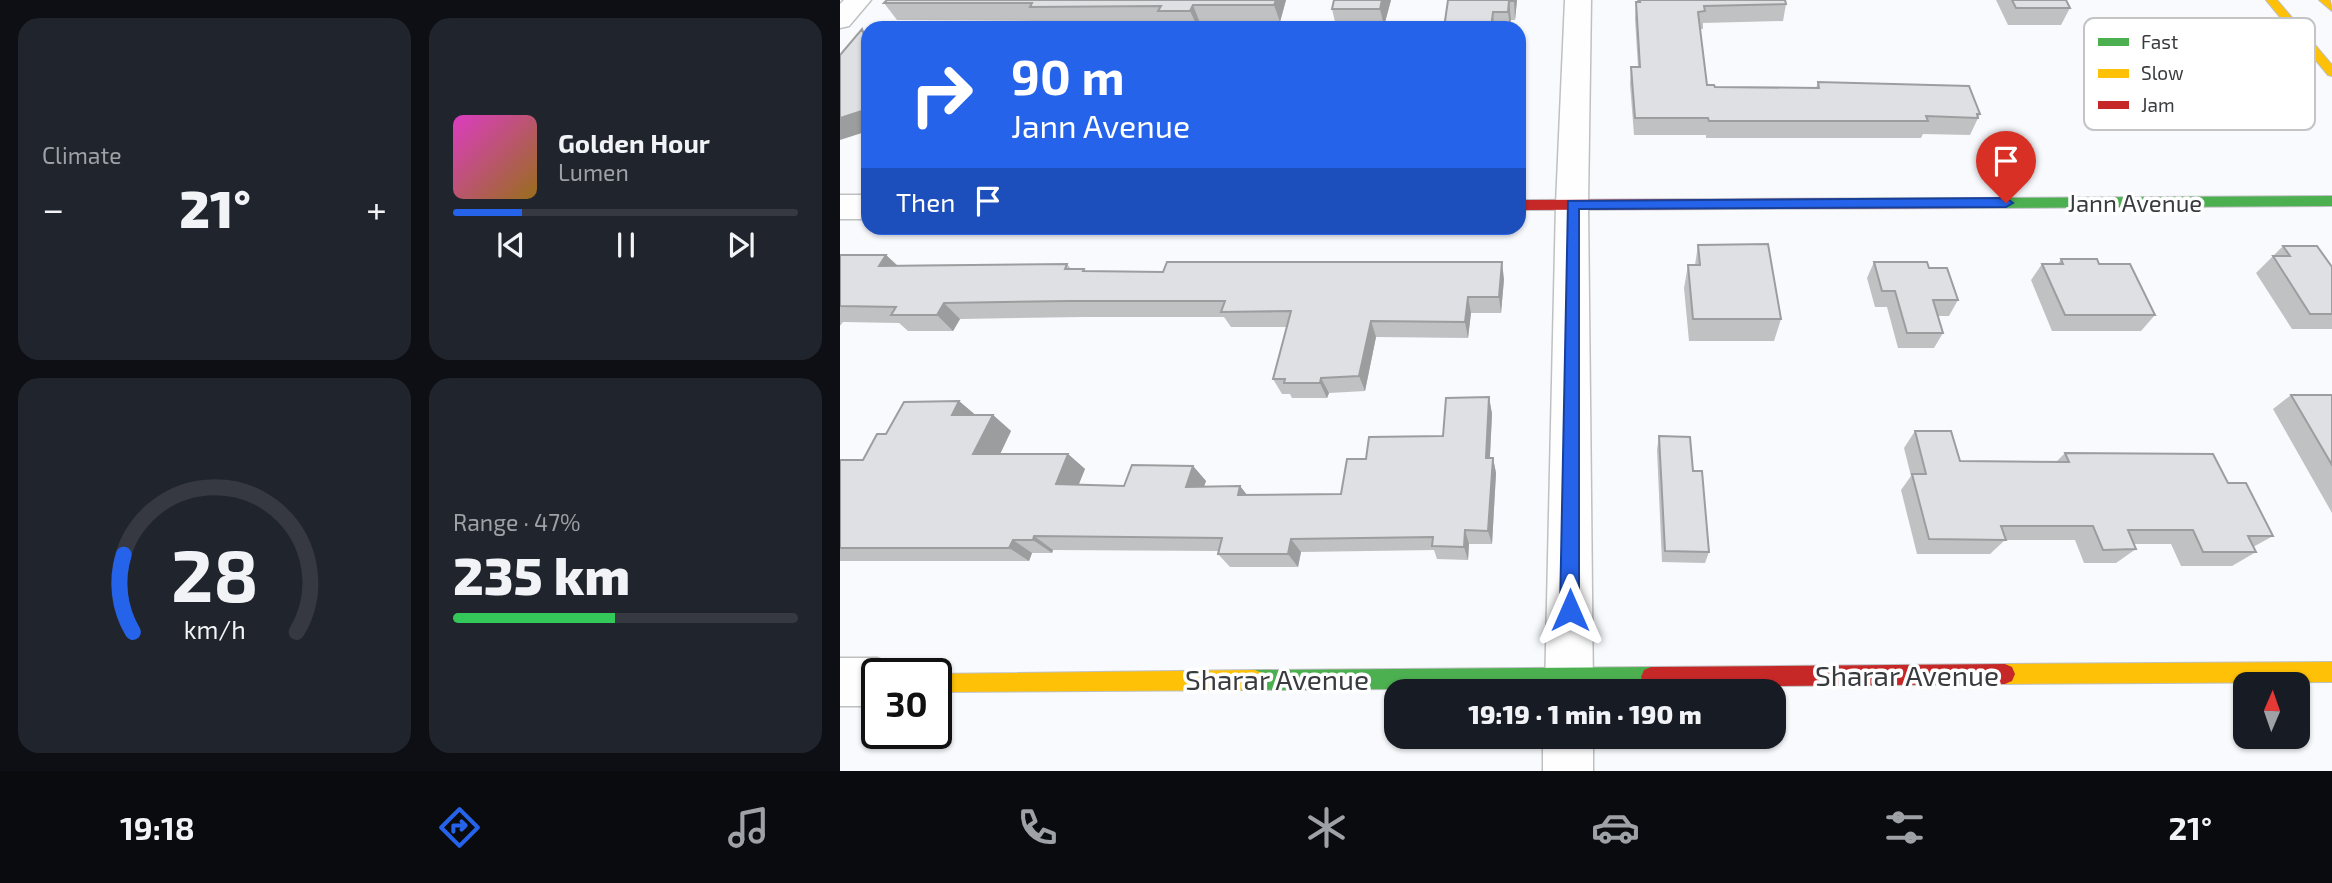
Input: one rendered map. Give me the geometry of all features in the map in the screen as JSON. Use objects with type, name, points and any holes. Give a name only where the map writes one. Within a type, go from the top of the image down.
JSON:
[{"type":"street","points":[[840,20],[858,0]]},
{"type":"street","points":[[1569,679],[1572,204],[1577,0]]},
{"type":"street","points":[[2271,0],[2286,18]]},
{"type":"street","points":[[2324,0],[2332,8]]},
{"type":"street","points":[[2315,52],[2332,72]]},
{"type":"street","name":"Jann Avenue","points":[[1526,205],[2332,201]]},
{"type":"street","points":[[840,207],[861,207]]},
{"type":"street","name":"Sharar Avenue","points":[[1786,681],[2332,672]]},
{"type":"street","points":[[840,682],[861,682]]},
{"type":"street","name":"Sharar Avenue","points":[[952,682],[1384,683]]},
{"type":"street","points":[[1568,749],[1568,771]]},
{"type":"building","points":[[887,0],[1276,0],[1274,5],[1193,5],[1190,11],[1158,11],[1161,6],[1030,7],[1032,3],[884,3]]},
{"type":"building","points":[[1334,0],[1382,0],[1380,9],[1332,9]]},
{"type":"building","points":[[1448,0],[1514,0],[1509,1],[1508,12],[1493,12],[1492,21],[1445,21]]},
{"type":"building","points":[[1639,0],[1785,0],[1786,4],[1704,6],[1705,11],[1698,12],[1707,85],[1819,88],[1818,82],[1969,86],[1980,114],[1977,114],[1978,118],[1926,116],[1928,121],[1709,121],[1708,118],[1635,118],[1631,67],[1640,67],[1636,2],[1640,2]]},
{"type":"building","points":[[2012,0],[2066,0],[2070,8],[2016,8]]},
{"type":"building","points":[[861,30],[861,111],[840,118],[840,55]]},
{"type":"building","points":[[1768,244],[1781,319],[1693,319],[1688,265],[1700,265],[1698,245]]},
{"type":"building","points":[[2283,246],[2317,246],[2332,267],[2332,314],[2310,314],[2273,256],[2290,256]]},
{"type":"building","points":[[840,255],[886,255],[879,266],[1067,264],[1065,269],[1084,269],[1083,271],[1163,272],[1167,262],[1502,262],[1499,297],[1468,297],[1465,322],[1371,321],[1359,376],[1321,378],[1320,383],[1284,383],[1285,379],[1273,379],[1291,311],[1221,312],[1225,301],[1070,301],[944,303],[937,315],[891,315],[896,307],[840,306]]},
{"type":"building","points":[[2061,259],[2097,259],[2099,264],[2130,264],[2155,315],[2065,315],[2042,264],[2063,264]]},
{"type":"building","points":[[1874,262],[1927,262],[1929,268],[1947,268],[1958,300],[1933,300],[1943,333],[1907,333],[1895,291],[1882,291]]},
{"type":"building","points":[[2291,395],[2332,395],[2332,465]]},
{"type":"building","points":[[1489,397],[1486,458],[1493,458],[1488,531],[1465,530],[1464,547],[1432,546],[1433,537],[1291,539],[1288,554],[1218,554],[1222,538],[1034,536],[1033,540],[1013,540],[1009,548],[840,548],[840,460],[863,460],[877,434],[886,434],[904,402],[959,401],[952,415],[993,415],[973,454],[1068,454],[1056,484],[1124,486],[1132,465],[1193,466],[1186,487],[1240,486],[1238,495],[1341,494],[1347,459],[1366,459],[1369,437],[1443,436],[1446,398]]},
{"type":"building","points":[[1915,431],[1951,431],[1960,461],[2069,462],[2065,453],[2213,454],[2228,483],[2246,483],[2273,536],[2248,536],[2256,552],[2203,552],[2193,530],[2128,530],[2136,549],[2103,550],[2093,526],[2001,526],[2006,540],[1929,539],[1912,474],[1926,474]]},
{"type":"building","points":[[1659,436],[1690,437],[1693,471],[1702,471],[1709,552],[1665,551]]},
{"type":"traffic: fast","points":[[1976,203],[2332,201]]},
{"type":"traffic: fast","points":[[1255,680],[1651,677]]},
{"type":"traffic: slow","points":[[2271,0],[2286,18]]},
{"type":"traffic: slow","points":[[2324,0],[2332,8]]},
{"type":"traffic: slow","points":[[2315,52],[2332,72]]},
{"type":"traffic: slow","points":[[2005,674],[2332,672]]},
{"type":"traffic: slow","points":[[952,682],[1255,680]]},
{"type":"traffic: jam","points":[[1526,205],[1976,203]]},
{"type":"traffic: jam","points":[[1651,677],[2005,674]]},
{"type":"route","points":[[1570,610],[1572,204],[2006,203]]}]
